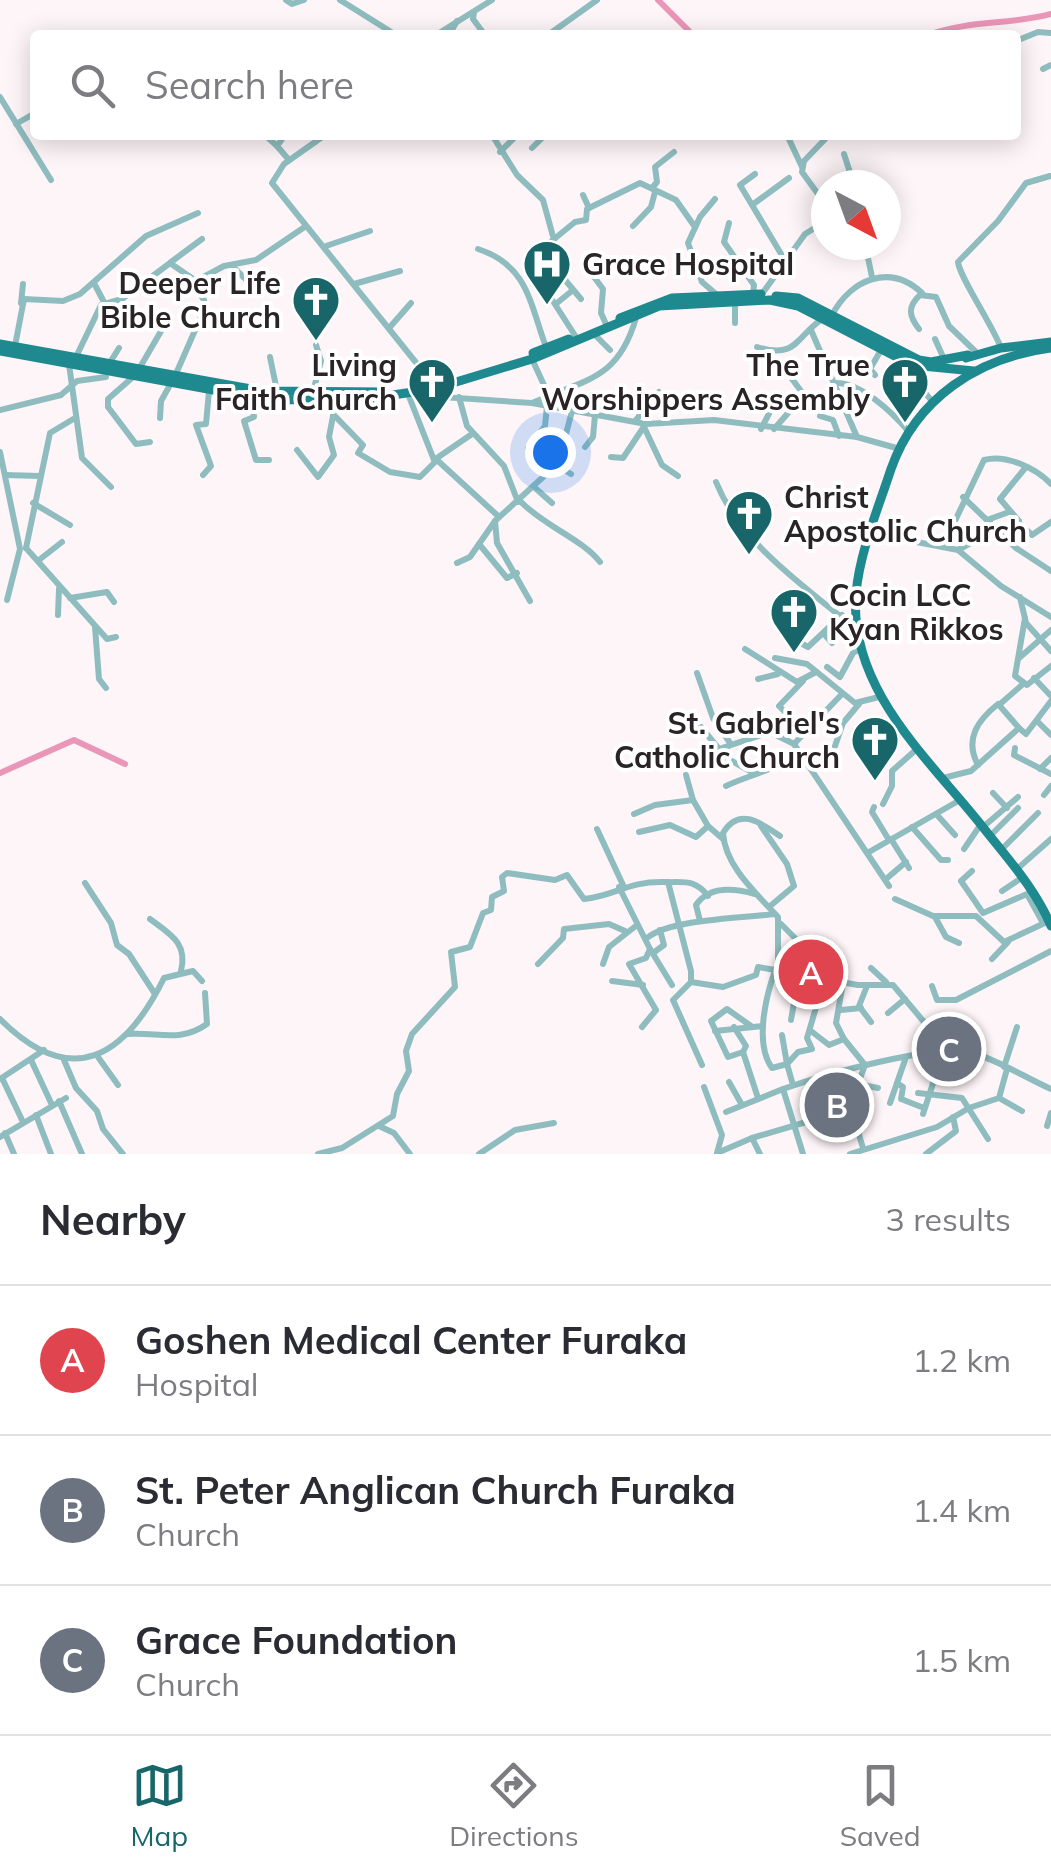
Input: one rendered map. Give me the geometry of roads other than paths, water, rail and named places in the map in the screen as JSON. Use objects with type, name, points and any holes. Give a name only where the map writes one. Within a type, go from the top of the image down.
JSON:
[{"type":"main road","points":[[172,381],[278,392],[384,392],[433,387],[576,337],[672,298],[722,295],[798,298],[881,350],[912,364],[944,364],[1000,348],[1051,345]]},
{"type":"main road","points":[[0,348],[252,398],[335,401],[408,394],[532,359],[659,306],[770,300],[827,317],[919,360],[970,370]]},
{"type":"main road","points":[[1048,918],[1020,873],[879,697],[857,630],[857,588],[870,532],[909,432],[933,402],[970,370],[1051,345]]},
{"type":"main road","points":[[0,348],[15,346],[72,361],[110,364],[136,373]]},
{"type":"main road","points":[[951,386],[970,370],[973,354]]},
{"type":"street","points":[[286,0],[292,4],[304,0]]},
{"type":"street","points":[[340,0],[388,30]]},
{"type":"street","points":[[461,0],[472,11],[481,30]]},
{"type":"street","points":[[454,29],[472,11],[492,0]]},
{"type":"street","points":[[555,30],[597,0]]},
{"type":"street","points":[[1021,38],[1038,32],[1051,33]]},
{"type":"street","points":[[0,97],[50,180]]},
{"type":"street","points":[[16,124],[30,115]]},
{"type":"street","points":[[270,140],[289,160]]},
{"type":"street","points":[[276,146],[281,140]]},
{"type":"street","points":[[318,140],[289,160],[271,178],[272,183],[326,246],[442,397],[532,403],[636,420],[645,426],[662,465],[678,476]]},
{"type":"street","points":[[494,140],[500,152],[543,200],[554,240]]},
{"type":"street","points":[[500,152],[512,140]]},
{"type":"street","points":[[532,148],[540,140]]},
{"type":"street","points":[[790,140],[803,179],[811,188]]},
{"type":"street","points":[[802,168],[825,140]]},
{"type":"street","points":[[633,226],[655,201],[655,167],[674,152]]},
{"type":"street","points":[[844,154],[849,170]]},
{"type":"street","points":[[755,174],[740,186],[787,264]]},
{"type":"street","points":[[1000,348],[973,289],[959,272],[958,262],[998,222],[1026,184],[1050,176]]},
{"type":"street","points":[[752,205],[789,178]]},
{"type":"street","points":[[589,208],[632,185],[676,200],[695,227]]},
{"type":"street","points":[[583,195],[589,208],[586,220]]},
{"type":"street","points":[[715,199],[695,227],[689,253],[708,290],[722,295]]},
{"type":"street","points":[[21,304],[24,299],[63,301],[96,284],[102,271],[146,236],[198,213]]},
{"type":"street","points":[[576,337],[542,284],[533,258],[575,222],[600,220]]},
{"type":"street","points":[[729,222],[724,242],[757,294],[787,264],[811,231]]},
{"type":"street","points":[[191,281],[256,260],[306,226]]},
{"type":"street","points":[[326,246],[370,231]]},
{"type":"street","points":[[110,486],[82,458],[71,385],[72,361],[100,304],[122,299],[202,238]]},
{"type":"street","points":[[478,249],[497,255],[522,277],[536,306],[546,346]]},
{"type":"street","points":[[592,254],[588,269],[602,289],[601,313],[606,324]]},
{"type":"street","points":[[868,260],[872,277]]},
{"type":"street","points":[[170,263],[191,281],[204,300]]},
{"type":"street","points":[[232,266],[257,290]]},
{"type":"street","points":[[354,284],[400,271]]},
{"type":"street","points":[[561,275],[581,300]]},
{"type":"street","points":[[757,347],[777,353],[795,346],[846,294],[872,277],[904,278],[922,294],[936,296],[949,326],[973,354]]},
{"type":"street","points":[[15,346],[23,284]]},
{"type":"street","points":[[96,284],[106,304]]},
{"type":"street","points":[[557,303],[572,290]]},
{"type":"street","points":[[919,329],[910,318],[910,306],[922,294]]},
{"type":"street","points":[[735,302],[735,322]]},
{"type":"street","points":[[390,328],[410,303]]},
{"type":"street","points":[[532,403],[604,374],[626,350],[636,318]]},
{"type":"street","points":[[160,418],[161,400],[200,319]]},
{"type":"street","points":[[150,442],[136,444],[108,407],[108,399],[136,373],[164,326]]},
{"type":"street","points":[[811,330],[857,438]]},
{"type":"street","points":[[595,335],[610,350]]},
{"type":"street","points":[[935,340],[944,364]]},
{"type":"street","points":[[313,392],[321,361],[316,345]]},
{"type":"street","points":[[110,364],[119,348]]},
{"type":"street","points":[[876,375],[870,369],[881,350]]},
{"type":"street","points":[[270,357],[278,392]]},
{"type":"street","points":[[532,359],[549,396]]},
{"type":"street","points":[[773,430],[804,395],[789,375]]},
{"type":"street","points":[[0,410],[61,395],[71,385],[106,377]]},
{"type":"street","points":[[834,383],[856,388],[872,401],[889,407],[909,432]]},
{"type":"street","points":[[918,386],[933,402]]},
{"type":"street","points":[[203,475],[211,466],[196,425],[206,424],[208,390]]},
{"type":"street","points":[[636,420],[659,392]]},
{"type":"street","points":[[408,394],[434,460],[496,518],[497,542],[530,601]]},
{"type":"street","points":[[460,397],[472,434]]},
{"type":"street","points":[[252,398],[254,417],[244,420],[256,460],[268,460]]},
{"type":"street","points":[[298,450],[318,476],[327,468],[334,455],[329,437],[335,401]]},
{"type":"street","points":[[547,406],[545,426],[528,448],[571,474]]},
{"type":"street","points":[[761,429],[773,406]]},
{"type":"street","points":[[566,434],[572,411]]},
{"type":"street","points":[[333,414],[363,445],[358,453],[390,472],[420,476],[434,460],[472,434],[480,436],[504,466],[519,501],[554,531],[588,546],[600,562]]},
{"type":"street","points":[[585,447],[593,437],[595,415]]},
{"type":"street","points":[[820,416],[833,420],[839,436]]},
{"type":"street","points":[[7,600],[50,432],[75,418]]},
{"type":"street","points":[[645,426],[714,420],[761,429],[857,438],[900,449]]},
{"type":"street","points":[[610,457],[623,458],[645,426]]},
{"type":"street","points":[[0,452],[23,549],[39,560],[107,639],[116,637]]},
{"type":"street","points":[[944,546],[963,497],[986,459],[1026,466],[1051,484]]},
{"type":"street","points":[[457,564],[470,557],[496,518],[555,464]]},
{"type":"street","points":[[1026,466],[1000,499],[1032,535],[1051,522]]},
{"type":"street","points":[[5,476],[40,476]]},
{"type":"street","points":[[716,482],[723,504],[737,516],[772,564],[857,630]]},
{"type":"street","points":[[534,487],[552,503]]},
{"type":"street","points":[[963,497],[1006,538],[1051,572]]},
{"type":"street","points":[[33,503],[53,520],[70,525]]},
{"type":"street","points":[[986,520],[1009,512]]},
{"type":"street","points":[[1006,538],[1019,523]]},
{"type":"street","points":[[958,550],[996,528]]},
{"type":"street","points":[[870,532],[958,550],[1001,586],[1051,617]]},
{"type":"street","points":[[39,560],[62,542]]},
{"type":"street","points":[[479,544],[507,578],[517,573]]},
{"type":"street","points":[[58,614],[55,602],[60,588]]},
{"type":"street","points":[[70,598],[107,592],[114,602]]},
{"type":"street","points":[[1020,596],[1025,618],[1051,650]]},
{"type":"street","points":[[807,664],[808,646],[842,615]]},
{"type":"street","points":[[1023,684],[1015,676],[1025,618]]},
{"type":"street","points":[[94,626],[99,679],[106,688]]},
{"type":"street","points":[[1018,659],[1051,630]]},
{"type":"street","points":[[824,634],[832,643]]},
{"type":"street","points":[[797,641],[808,646]]},
{"type":"street","points":[[827,667],[840,677],[853,653],[862,648]]},
{"type":"street","points":[[745,650],[779,673],[804,680]]},
{"type":"street","points":[[775,658],[807,664],[859,704]]},
{"type":"street","points":[[978,765],[971,743],[975,726],[1023,684],[1051,666]]},
{"type":"street","points":[[696,672],[713,718],[729,746],[732,762],[753,772]]},
{"type":"street","points":[[701,726],[719,749],[774,732],[787,714],[778,706],[816,672]]},
{"type":"street","points":[[758,679],[779,673]]},
{"type":"street","points":[[999,705],[1026,734],[1051,698],[1034,678]]},
{"type":"street","points":[[726,786],[753,772],[778,767],[842,694]]},
{"type":"street","points":[[836,746],[843,723],[859,704],[879,697]]},
{"type":"street","points":[[1037,721],[1051,735]]},
{"type":"street","points":[[943,778],[962,776],[1019,728]]},
{"type":"street","points":[[774,732],[795,746],[888,882],[907,865],[872,812],[892,786],[892,771],[918,748]]},
{"type":"street","points":[[1007,740],[1016,748],[1014,755],[1051,774]]},
{"type":"street","points":[[1040,769],[1051,758]]},
{"type":"street","points":[[686,776],[693,800],[708,826],[724,840],[745,883],[776,914],[822,974],[843,984],[867,986],[886,982]]},
{"type":"street","points":[[1044,795],[1051,786]]},
{"type":"street","points":[[993,793],[1008,808]]},
{"type":"street","points":[[964,849],[1018,798]]},
{"type":"street","points":[[634,814],[654,804],[693,800]]},
{"type":"street","points":[[869,852],[961,800]]},
{"type":"street","points":[[984,829],[1018,808]]},
{"type":"street","points":[[1001,850],[1038,814]]},
{"type":"street","points":[[938,816],[955,835]]},
{"type":"street","points":[[724,840],[725,828],[737,819],[756,820],[780,836]]},
{"type":"street","points":[[756,820],[788,864],[794,886],[768,907]]},
{"type":"street","points":[[639,832],[670,825],[696,837],[708,826]]},
{"type":"street","points":[[912,826],[941,860],[948,860]]},
{"type":"street","points":[[596,829],[637,925],[672,985]]},
{"type":"street","points":[[1002,890],[1051,838]]},
{"type":"street","points":[[972,870],[961,881],[983,914],[1026,894],[1048,918],[1008,942],[992,959]]},
{"type":"street","points":[[318,1154],[342,1148],[395,1112],[398,1094],[410,1071],[406,1051],[412,1034],[455,987],[451,952],[470,947],[484,912],[491,910],[492,897],[504,891],[502,877],[515,871],[555,880],[566,876],[584,899],[653,879],[698,885],[708,896]]},
{"type":"street","points":[[85,882],[111,922],[117,945],[128,954],[155,996]]},
{"type":"street","points":[[668,882],[682,928],[691,982]]},
{"type":"street","points":[[700,921],[696,900],[729,886],[756,894]]},
{"type":"street","points":[[895,898],[935,916],[976,916],[993,934],[1008,942]]},
{"type":"street","points":[[647,938],[660,930],[700,921],[776,914]]},
{"type":"street","points":[[935,916],[946,937],[959,943]]},
{"type":"street","points":[[150,918],[178,939],[184,956],[181,971]]},
{"type":"street","points":[[780,923],[776,968],[763,1026],[768,1066],[787,1064],[798,1052],[812,1048],[807,1038],[812,1031],[822,974],[830,960],[845,972]]},
{"type":"street","points":[[538,964],[563,938],[564,929],[609,924],[624,931]]},
{"type":"street","points":[[603,964],[604,953],[624,931],[637,925]]},
{"type":"street","points":[[642,1027],[656,1010],[630,964],[664,945],[660,930]]},
{"type":"street","points":[[932,986],[937,1000],[956,1000],[1051,950]]},
{"type":"street","points":[[691,982],[724,988],[756,975],[758,968],[822,974]]},
{"type":"street","points":[[871,968],[937,1033],[941,1053],[924,1111],[901,1099],[903,1088],[897,1084]]},
{"type":"street","points":[[0,1019],[44,1050],[78,1062],[98,1057],[127,1034],[146,1014],[164,978],[181,971],[199,973],[202,981]]},
{"type":"street","points":[[792,1020],[799,974]]},
{"type":"street","points":[[612,982],[644,986]]},
{"type":"street","points":[[691,982],[674,1000],[702,1065]]},
{"type":"street","points":[[843,984],[836,1023],[865,1064]]},
{"type":"street","points":[[861,1008],[867,986]]},
{"type":"street","points":[[127,1034],[180,1038],[196,1032],[207,1024],[205,993]]},
{"type":"street","points":[[888,1012],[905,1000]]},
{"type":"street","points":[[841,1010],[861,1008]]},
{"type":"street","points":[[861,1008],[871,1022]]},
{"type":"street","points":[[743,1052],[728,1057],[711,1020],[727,1009],[752,1026]]},
{"type":"street","points":[[715,1031],[734,1026],[763,1026]]},
{"type":"street","points":[[734,1026],[746,1046],[743,1052],[758,1098]]},
{"type":"street","points":[[998,1098],[1017,1027]]},
{"type":"street","points":[[812,1031],[828,1045],[844,1039]]},
{"type":"street","points":[[782,1035],[793,1085]]},
{"type":"street","points":[[23,1122],[1,1078],[44,1050]]},
{"type":"street","points":[[726,1112],[793,1085],[865,1064],[941,1053],[970,1052],[1051,1089]]},
{"type":"street","points":[[98,1057],[118,1085]]},
{"type":"street","points":[[64,1058],[76,1088],[97,1111],[103,1129],[123,1154]]},
{"type":"street","points":[[31,1060],[59,1101],[82,1154]]},
{"type":"street","points":[[890,1102],[905,1060]]},
{"type":"street","points":[[828,1105],[852,1100],[865,1064]]},
{"type":"street","points":[[728,1082],[742,1105]]},
{"type":"street","points":[[858,1084],[878,1088]]},
{"type":"street","points":[[704,1087],[722,1135],[717,1154],[752,1138],[840,1112]]},
{"type":"street","points":[[783,1089],[802,1154]]},
{"type":"street","points":[[918,1093],[962,1098],[988,1139]]},
{"type":"street","points":[[850,1154],[938,1127],[969,1108],[998,1098],[1022,1111]]},
{"type":"street","points":[[14,1154],[2,1135],[59,1101]]},
{"type":"street","points":[[36,1114],[51,1154]]},
{"type":"street","points":[[1047,1126],[1051,1114]]},
{"type":"street","points":[[926,1154],[956,1131],[953,1117]]},
{"type":"street","points":[[864,1121],[856,1125],[864,1148]]},
{"type":"street","points":[[479,1154],[515,1130],[554,1123]]},
{"type":"street","points":[[378,1126],[394,1133],[410,1154]]},
{"type":"street","points":[[752,1138],[760,1154]]},
{"type":"waterway","points":[[658,0],[688,30]]},
{"type":"waterway","points":[[947,30],[1051,14]]},
{"type":"waterway","points":[[0,773],[74,740],[125,764]]},
{"type":"place","name":"Grace Hospital","points":[[547,306]]},
{"type":"place","name":"Deeper Life Bible Church","points":[[316,342]]},
{"type":"place","name":"Living Faith Church","points":[[432,424]]},
{"type":"place","name":"The True Worshippers Assembly","points":[[905,424]]},
{"type":"place","name":"Christ Apostolic Church","points":[[749,556]]},
{"type":"place","name":"Cocin LCC Kyan Rikkos","points":[[794,654]]},
{"type":"place","name":"St. Gabriel's Catholic Church","points":[[875,782]]},
{"type":"place","name":"Goshen Medical Center Furaka","points":[[811,972]]},
{"type":"place","name":"Grace Foundation","points":[[949,1049]]},
{"type":"place","name":"St. Peter Anglican Church Furaka","points":[[837,1105]]}]
